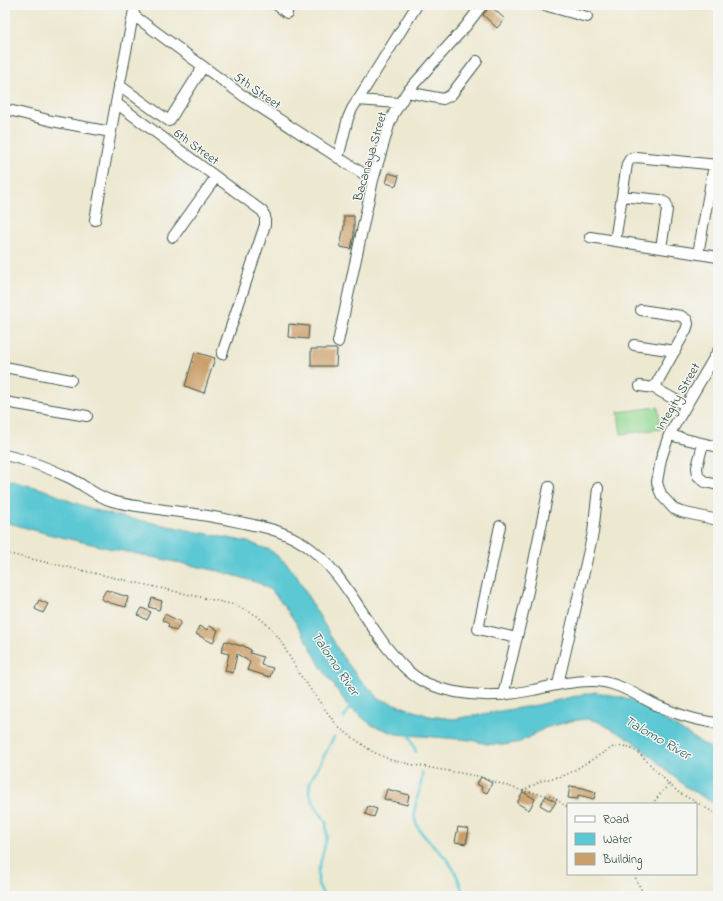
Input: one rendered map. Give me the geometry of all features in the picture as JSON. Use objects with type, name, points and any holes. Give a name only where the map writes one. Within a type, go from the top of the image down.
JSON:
[{"type":"street","points":[[277,5],[287,12]]},
{"type":"street","points":[[338,158],[348,118],[357,100],[417,5]]},
{"type":"street","name":"Bacanaya Street","points":[[338,342],[373,180],[389,125],[399,103],[407,92],[466,26],[482,5]]},
{"type":"street","points":[[544,5],[576,9],[587,17]]},
{"type":"street","points":[[95,220],[134,10]]},
{"type":"street","name":"5th Street","points":[[134,10],[203,67],[249,100],[373,180]]},
{"type":"street","points":[[407,92],[443,99],[451,95],[477,61]]},
{"type":"street","points":[[119,85],[169,120],[203,67]]},
{"type":"street","points":[[357,100],[399,103]]},
{"type":"street","name":"6th Street","points":[[116,104],[262,211],[266,216],[265,225],[222,354]]},
{"type":"street","points":[[5,109],[52,121],[111,132]]},
{"type":"street","points":[[615,241],[627,164],[630,159],[633,158],[716,165],[698,254]]},
{"type":"street","points":[[173,237],[216,177]]},
{"type":"street","points":[[622,196],[660,200],[666,203],[667,210],[661,248]]},
{"type":"street","points":[[590,237],[718,257]]},
{"type":"street","points":[[641,310],[681,316],[687,320],[688,324],[654,388]]},
{"type":"street","points":[[634,344],[675,351]]},
{"type":"street","name":"Integity Street","points":[[718,351],[685,405],[669,435],[661,459],[657,482],[658,488],[674,509],[681,512],[718,520]]},
{"type":"street","points":[[5,367],[71,380]]},
{"type":"street","points":[[640,386],[654,388],[685,405]]},
{"type":"street","points":[[5,402],[87,416]]},
{"type":"street","points":[[669,435],[718,447]]},
{"type":"street","points":[[703,444],[697,467],[698,476],[705,482],[718,485]]},
{"type":"street","points":[[5,455],[57,472],[72,479],[100,497],[114,501],[230,520],[276,530],[289,536],[305,545],[320,557],[345,587],[376,634],[392,654],[406,670],[424,682],[443,689],[486,696],[503,695],[558,684],[593,681],[609,683],[628,689],[676,713],[696,720],[718,723]]},
{"type":"street","points":[[503,695],[528,591],[549,487]]},
{"type":"street","points":[[558,684],[593,533],[598,488]]},
{"type":"street","points":[[500,526],[478,629],[517,638]]},
{"type":"path","points":[[5,552],[235,605],[256,615],[269,626],[279,638],[300,675],[338,727],[373,752],[391,760],[477,776],[523,791],[552,796],[567,807]]},
{"type":"path","points":[[523,791],[541,781],[566,775],[613,747],[627,746],[640,754],[678,792],[718,815]]},
{"type":"path","points":[[653,803],[669,784]]},
{"type":"path","points":[[635,875],[636,880],[645,896]]},
{"type":"green space","points":[[658,407],[661,429],[621,434],[618,412]]},
{"type":"water","name":"Talomo River","points":[[5,479],[45,490],[72,502],[108,514],[248,542],[270,550],[286,563],[296,575],[342,656],[357,676],[380,699],[429,716],[453,719],[537,705],[596,692],[629,699],[718,753],[718,806],[685,786],[633,741],[597,721],[586,719],[571,721],[545,728],[520,742],[503,745],[487,744],[471,740],[396,734],[372,725],[349,707],[321,667],[305,637],[288,611],[272,591],[259,583],[219,571],[113,549],[48,534],[5,522]]},
{"type":"building","points":[[490,6],[505,19],[497,28],[483,15]]},
{"type":"building","points":[[389,173],[399,176],[396,186],[386,183]]},
{"type":"building","points":[[344,216],[354,216],[354,235],[351,249],[340,247],[344,226]]},
{"type":"building","points":[[289,324],[309,326],[308,339],[288,337]]},
{"type":"building","points":[[311,349],[337,349],[336,366],[311,366]]},
{"type":"building","points":[[195,352],[215,358],[204,393],[185,386]]},
{"type":"building","points":[[106,590],[128,597],[126,607],[101,599]]},
{"type":"building","points":[[152,598],[162,601],[159,610],[149,607]]},
{"type":"building","points":[[39,600],[48,604],[43,613],[35,609]]},
{"type":"building","points":[[142,608],[151,612],[147,620],[138,615]]},
{"type":"building","points":[[165,614],[181,622],[176,631],[168,627],[169,624],[162,620]]},
{"type":"building","points":[[199,626],[208,630],[209,626],[218,630],[213,643],[196,634]]},
{"type":"building","points":[[225,641],[241,646],[242,645],[251,650],[250,653],[263,657],[261,665],[273,668],[270,677],[247,670],[250,662],[237,654],[233,673],[225,671],[229,654],[221,652]]},
{"type":"building","points":[[481,777],[492,783],[487,793],[481,790],[482,787],[477,784]]},
{"type":"building","points":[[570,786],[596,792],[594,799],[578,795],[578,799],[568,798]]},
{"type":"building","points":[[387,789],[409,795],[407,805],[384,799]]},
{"type":"building","points":[[523,792],[535,799],[529,810],[517,803]]},
{"type":"building","points":[[546,796],[556,802],[550,811],[540,805]]},
{"type":"building","points":[[368,806],[377,809],[374,817],[365,814]]},
{"type":"building","points":[[458,827],[469,829],[466,844],[455,842]]},
{"type":"waterway","name":"Talomo River","points":[[344,718],[351,704]]},
{"type":"waterway","points":[[408,732],[416,752]]},
{"type":"waterway","points":[[324,896],[318,884],[318,872],[327,837],[326,822],[313,802],[309,791],[310,782],[334,737]]},
{"type":"waterway","points":[[422,772],[421,785],[415,811],[416,823],[424,835],[452,867],[458,878],[463,896]]}]
